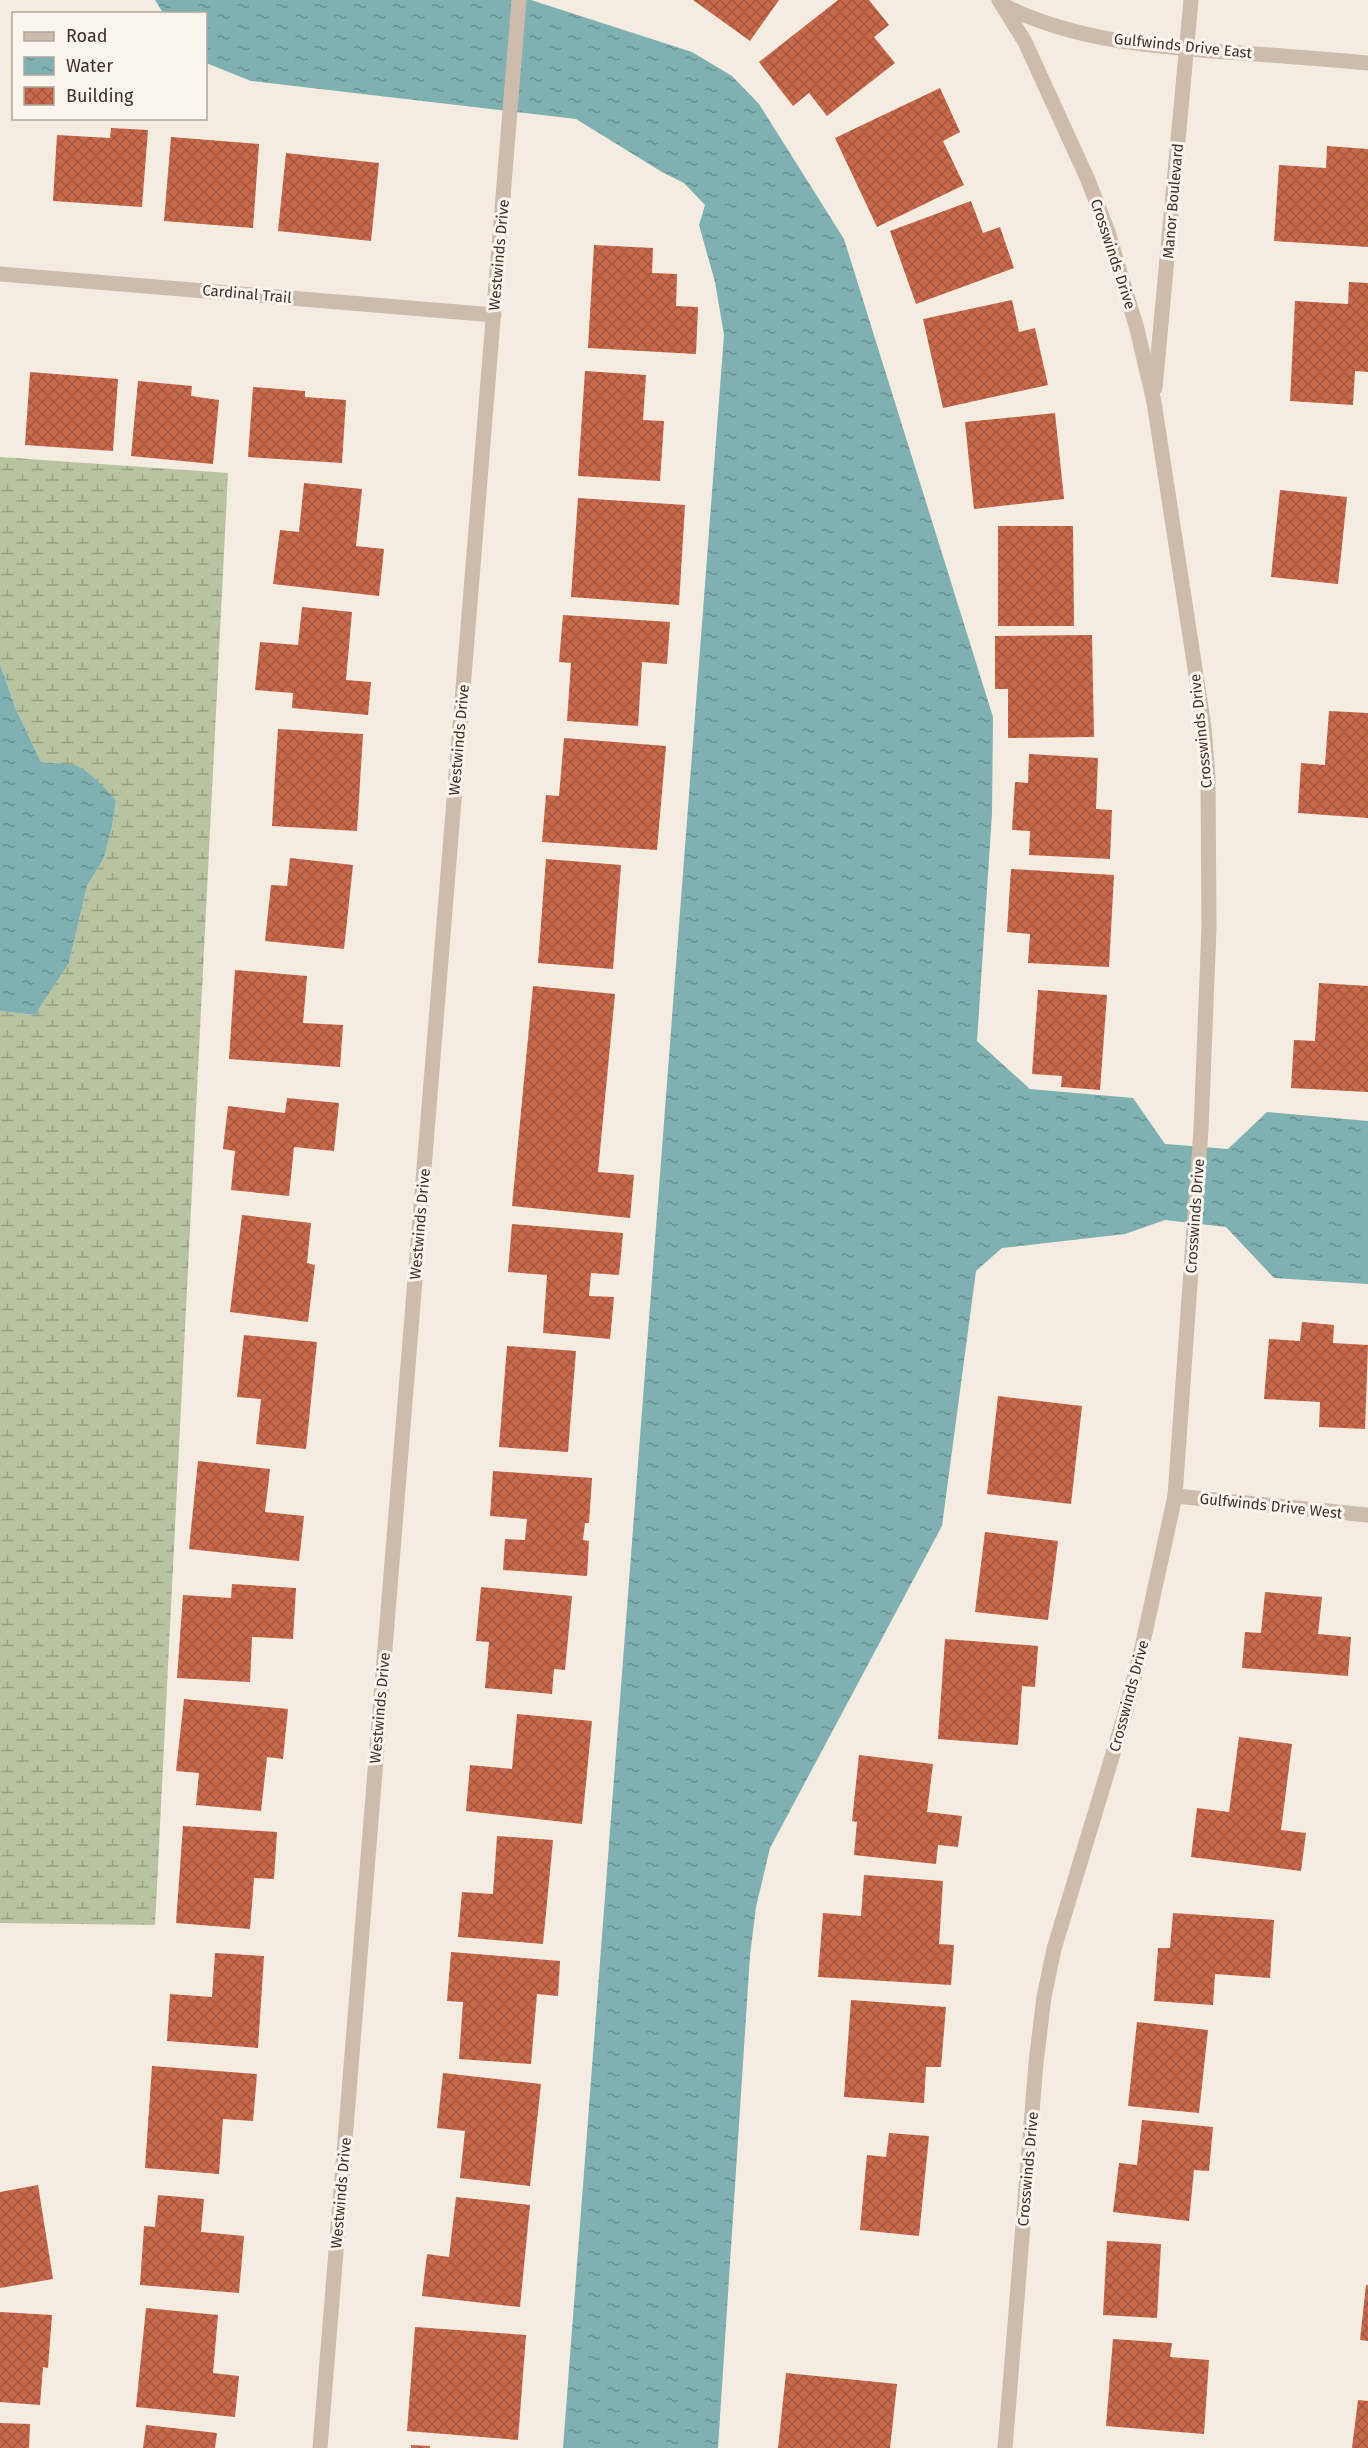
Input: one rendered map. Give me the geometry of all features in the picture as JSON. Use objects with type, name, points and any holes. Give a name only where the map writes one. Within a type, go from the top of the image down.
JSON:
[{"type":"street","name":"Westwinds Drive","points":[[320,2448],[519,0]]},
{"type":"street","name":"Manor Boulevard","points":[[1154,402],[1191,0]]},
{"type":"street","name":"Gulfwinds Drive East","points":[[1001,3],[1024,16],[1070,31],[1120,40],[1186,48],[1368,63]]},
{"type":"street","name":"Crosswinds Drive","points":[[1001,3],[1040,71],[1092,190],[1129,300],[1154,402],[1204,727],[1208,778],[1209,928],[1201,1130],[1175,1496],[1125,1714],[1054,1949],[1044,1997],[1036,2063],[1005,2448]]},
{"type":"street","name":"Cardinal Trail","points":[[0,274],[494,315]]},
{"type":"street","name":"Gulfwinds Drive West","points":[[1175,1496],[1368,1515]]},
{"type":"green space","points":[[0,457],[228,473],[155,1925],[0,1923],[0,1011],[35,1015],[69,963],[87,886],[104,858],[116,801],[75,765],[41,762],[15,707],[0,664]]},
{"type":"water","points":[[155,0],[531,0],[692,52],[732,76],[759,104],[844,239],[993,717],[992,813],[977,1041],[1030,1089],[1133,1098],[1165,1144],[1228,1149],[1267,1112],[1368,1121],[1368,1284],[1274,1278],[1226,1227],[1165,1220],[1125,1234],[1002,1248],[976,1271],[942,1526],[770,1848],[756,1907],[750,1955],[718,2448],[563,2448],[724,335],[715,282],[699,225],[705,205],[684,183],[576,119],[251,81],[207,63],[207,12],[162,12]]},
{"type":"water","points":[[0,664],[15,707],[41,762],[72,764],[86,771],[116,801],[104,858],[87,886],[69,963],[35,1015],[0,1011]]},
{"type":"building","points":[[693,0],[779,0],[750,41]]},
{"type":"building","points":[[838,0],[869,0],[889,25],[874,37],[895,63],[827,116],[809,93],[793,106],[759,62]]},
{"type":"building","points":[[940,88],[960,132],[943,141],[964,185],[877,227],[835,138]]},
{"type":"building","points":[[111,128],[148,130],[142,207],[53,201],[57,135],[110,138]]},
{"type":"building","points":[[171,137],[259,144],[253,228],[164,221]]},
{"type":"building","points":[[1327,146],[1368,149],[1368,247],[1274,241],[1279,165],[1326,168]]},
{"type":"building","points":[[286,153],[379,163],[371,241],[278,231]]},
{"type":"building","points":[[971,201],[983,233],[1000,227],[1014,268],[916,304],[890,231]]},
{"type":"building","points":[[594,245],[653,248],[652,273],[677,274],[676,306],[698,307],[696,354],[588,348]]},
{"type":"building","points":[[1349,282],[1368,283],[1368,372],[1355,371],[1353,405],[1290,401],[1295,301],[1348,304]]},
{"type":"building","points":[[1012,300],[1019,332],[1035,328],[1048,385],[943,408],[923,319]]},
{"type":"building","points":[[585,371],[646,375],[643,420],[664,421],[660,481],[578,476]]},
{"type":"building","points":[[30,372],[118,379],[113,451],[25,445]]},
{"type":"building","points":[[138,381],[192,386],[191,396],[219,400],[213,464],[131,456]]},
{"type":"building","points":[[253,387],[305,391],[305,397],[346,400],[342,463],[248,457]]},
{"type":"building","points":[[1055,413],[1064,499],[974,509],[965,422]]},
{"type":"building","points":[[304,483],[362,489],[356,546],[384,549],[379,596],[273,584],[280,530],[299,532]]},
{"type":"building","points":[[1280,490],[1347,497],[1338,584],[1271,577]]},
{"type":"building","points":[[578,498],[685,505],[679,605],[571,597]]},
{"type":"building","points":[[998,526],[1073,526],[1074,626],[998,626]]},
{"type":"building","points":[[302,607],[352,612],[346,680],[371,682],[368,715],[292,708],[293,693],[255,690],[260,642],[298,645]]},
{"type":"building","points":[[563,615],[670,622],[667,664],[642,662],[638,726],[567,721],[571,663],[559,662]]},
{"type":"building","points":[[1092,635],[1094,737],[1008,738],[1008,689],[995,689],[995,636]]},
{"type":"building","points":[[1329,711],[1368,713],[1368,818],[1298,813],[1301,763],[1325,765]]},
{"type":"building","points":[[278,729],[363,734],[357,831],[272,826]]},
{"type":"building","points":[[564,738],[666,746],[657,850],[542,842],[546,795],[559,796]]},
{"type":"building","points":[[1029,754],[1098,758],[1096,809],[1112,810],[1110,859],[1029,855],[1030,831],[1012,830],[1015,782],[1028,783]]},
{"type":"building","points":[[290,858],[353,865],[344,949],[265,941],[271,885],[287,886]]},
{"type":"building","points":[[546,859],[621,865],[613,969],[538,963]]},
{"type":"building","points":[[1011,869],[1114,875],[1109,967],[1028,963],[1030,934],[1007,932]]},
{"type":"building","points":[[235,970],[307,976],[303,1023],[343,1025],[340,1067],[229,1059]]},
{"type":"building","points":[[1319,983],[1368,986],[1368,1092],[1291,1088],[1294,1040],[1315,1041]]},
{"type":"building","points":[[533,986],[615,994],[598,1172],[634,1175],[630,1218],[512,1206]]},
{"type":"building","points":[[1038,990],[1107,995],[1100,1090],[1061,1087],[1062,1076],[1032,1074]]},
{"type":"building","points":[[287,1098],[339,1103],[334,1151],[294,1147],[289,1196],[231,1190],[235,1151],[223,1149],[228,1106],[285,1113]]},
{"type":"building","points":[[242,1215],[311,1223],[307,1263],[315,1265],[308,1322],[230,1312]]},
{"type":"building","points":[[512,1224],[623,1233],[619,1275],[591,1273],[589,1296],[614,1297],[610,1339],[543,1333],[547,1275],[508,1272]]},
{"type":"building","points":[[1302,1322],[1334,1325],[1333,1343],[1368,1345],[1365,1429],[1319,1427],[1320,1402],[1264,1399],[1269,1339],[1300,1341]]},
{"type":"building","points":[[244,1335],[317,1342],[306,1449],[256,1444],[261,1399],[237,1397]]},
{"type":"building","points":[[507,1346],[576,1351],[568,1452],[499,1447]]},
{"type":"building","points":[[998,1396],[1082,1406],[1071,1504],[987,1494]]},
{"type":"building","points":[[198,1461],[270,1469],[265,1512],[304,1516],[299,1561],[189,1549]]},
{"type":"building","points":[[493,1471],[592,1478],[589,1523],[585,1523],[583,1540],[589,1541],[587,1576],[503,1570],[505,1539],[525,1540],[527,1519],[490,1516]]},
{"type":"building","points":[[985,1532],[1058,1541],[1048,1620],[975,1612]]},
{"type":"building","points":[[232,1584],[296,1588],[293,1639],[252,1637],[250,1682],[177,1678],[183,1595],[231,1598]]},
{"type":"building","points":[[481,1587],[572,1596],[565,1670],[554,1669],[552,1694],[485,1688],[489,1642],[476,1641]]},
{"type":"building","points":[[1265,1592],[1322,1597],[1318,1634],[1351,1637],[1348,1676],[1242,1668],[1245,1632],[1261,1633]]},
{"type":"building","points":[[945,1639],[1038,1646],[1035,1687],[1022,1686],[1018,1745],[938,1739]]},
{"type":"building","points":[[184,1699],[288,1709],[283,1759],[267,1757],[261,1811],[196,1805],[199,1773],[176,1771]]},
{"type":"building","points":[[517,1714],[592,1721],[582,1824],[466,1811],[470,1765],[512,1769]]},
{"type":"building","points":[[1239,1737],[1292,1744],[1281,1830],[1306,1833],[1301,1871],[1191,1857],[1197,1808],[1229,1812]]},
{"type":"building","points":[[859,1755],[933,1764],[927,1812],[962,1816],[958,1847],[938,1845],[936,1864],[854,1855],[857,1822],[852,1821]]},
{"type":"building","points":[[183,1826],[277,1832],[274,1879],[254,1878],[250,1929],[176,1923]]},
{"type":"building","points":[[497,1836],[553,1840],[543,1944],[458,1937],[462,1892],[493,1894]]},
{"type":"building","points":[[864,1875],[943,1881],[939,1944],[954,1945],[951,1985],[818,1977],[823,1913],[861,1916]]},
{"type":"building","points":[[1173,1913],[1274,1920],[1270,1978],[1215,1974],[1213,2005],[1154,2001],[1158,1948],[1170,1948]]},
{"type":"building","points":[[451,1952],[560,1961],[558,1996],[537,1994],[531,2064],[459,2059],[463,2002],[447,2001]]},
{"type":"building","points":[[215,1953],[264,1956],[258,2048],[167,2041],[170,1994],[212,1997]]},
{"type":"building","points":[[851,2000],[946,2007],[941,2067],[926,2067],[924,2103],[844,2097]]},
{"type":"building","points":[[1137,2022],[1208,2030],[1199,2113],[1128,2106]]},
{"type":"building","points":[[152,2066],[257,2074],[253,2121],[223,2119],[219,2174],[145,2168]]},
{"type":"building","points":[[443,2073],[541,2084],[530,2186],[460,2178],[465,2131],[437,2128]]},
{"type":"building","points":[[1142,2120],[1213,2127],[1209,2171],[1194,2170],[1189,2221],[1113,2212],[1119,2163],[1137,2165]]},
{"type":"building","points":[[889,2133],[929,2136],[919,2236],[860,2230],[867,2155],[886,2157]]},
{"type":"building","points":[[38,2185],[53,2279],[0,2288],[0,2192]]},
{"type":"building","points":[[158,2195],[204,2199],[201,2232],[244,2236],[239,2293],[140,2285],[144,2226],[155,2227]]},
{"type":"building","points":[[456,2197],[530,2205],[520,2307],[422,2296],[427,2254],[449,2257]]},
{"type":"building","points":[[1107,2241],[1161,2244],[1157,2318],[1103,2315]]},
{"type":"building","points":[[1366,2285],[1368,2285],[1368,2341],[1360,2340]]},
{"type":"building","points":[[146,2308],[218,2315],[213,2373],[239,2376],[235,2417],[136,2407]]},
{"type":"building","points":[[0,2312],[52,2315],[48,2368],[43,2367],[40,2405],[0,2402]]},
{"type":"building","points":[[415,2327],[526,2335],[518,2440],[407,2431]]},
{"type":"building","points":[[1113,2339],[1172,2343],[1170,2357],[1209,2360],[1204,2434],[1106,2426]]},
{"type":"building","points":[[786,2373],[897,2384],[890,2448],[778,2448]]},
{"type":"building","points":[[1358,2400],[1368,2401],[1368,2448],[1352,2448]]},
{"type":"building","points":[[0,2423],[30,2424],[29,2448],[0,2448]]},
{"type":"building","points":[[146,2425],[217,2433],[215,2448],[143,2448]]},
{"type":"building","points":[[411,2445],[430,2446],[430,2448],[411,2448]]}]
